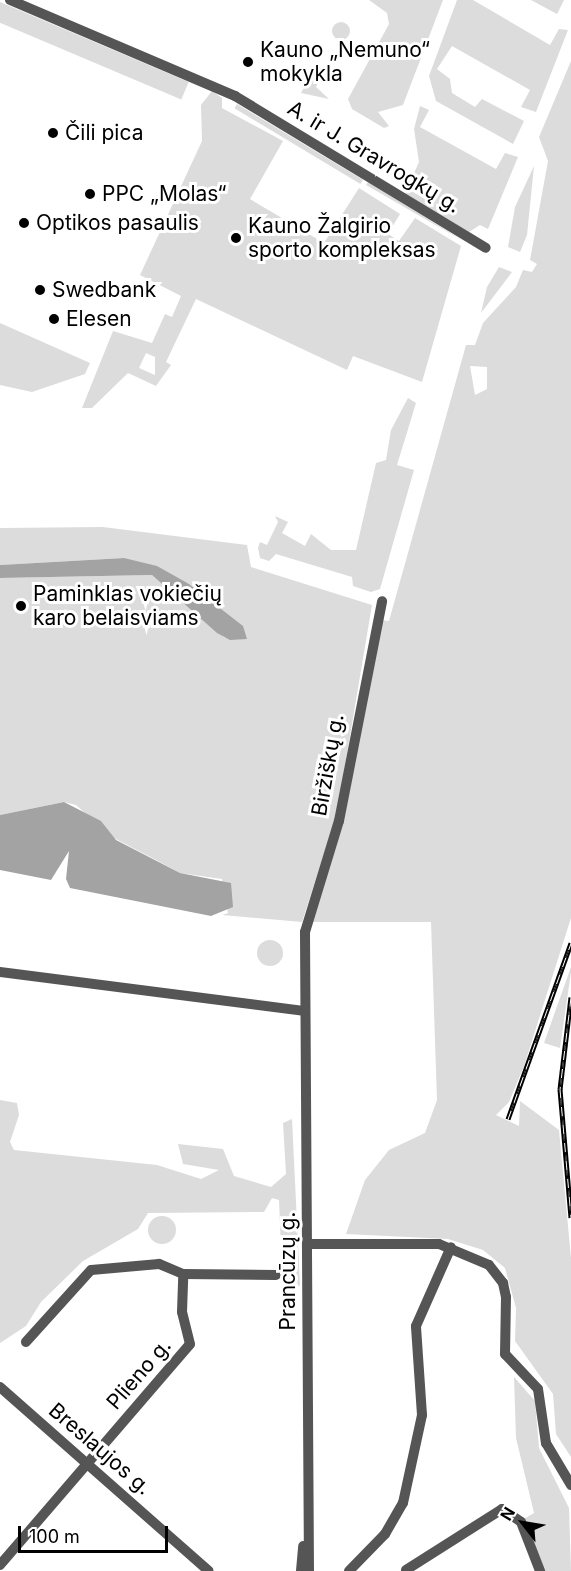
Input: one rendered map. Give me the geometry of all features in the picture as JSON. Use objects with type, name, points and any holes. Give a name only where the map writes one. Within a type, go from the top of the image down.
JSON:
[{"type":"street","name":"A. ir J. Gravrogkų g.","points":[[10,0],[235,96],[486,248]]},
{"type":"street","name":"Biržiškų g.","points":[[305,932],[339,821],[382,601]]},
{"type":"street","name":"Prancūzų g.","points":[[305,932],[308,1244],[306,1531],[309,1571]]},
{"type":"street","points":[[0,972],[304,1011]]},
{"type":"street","points":[[308,1244],[452,1247],[481,1259],[503,1283],[505,1354],[538,1389],[546,1443],[571,1485]]},
{"type":"street","points":[[349,1571],[385,1534],[403,1503],[422,1415],[416,1326],[452,1247]]},
{"type":"street","points":[[26,1342],[91,1270],[159,1264],[183,1274],[276,1275]]},
{"type":"street","name":"Plieno g.","points":[[0,1565],[190,1344],[182,1312],[183,1274]]},
{"type":"street","name":"Breslaujos g.","points":[[0,1387],[206,1569]]},
{"type":"street","points":[[406,1570],[502,1509],[521,1522],[540,1571]]},
{"type":"street","name":"Prancūzų g.","points":[[301,1571],[306,1531]]},
{"type":"shaded area","points":[[369,0],[443,0],[403,105],[378,112],[389,126],[384,128],[352,109],[348,99],[389,24],[387,13]]},
{"type":"shaded area","points":[[457,0],[473,0],[550,45],[559,29],[568,30],[536,112],[521,107],[530,90],[452,46],[437,69],[450,79],[452,93],[475,107],[482,99],[524,121],[513,144],[436,101],[429,76]]},
{"type":"shaded area","points":[[531,0],[564,0],[557,14]]},
{"type":"shaded area","points":[[0,2],[189,82],[181,100],[0,23]]},
{"type":"shaded area","points":[[341,22],[347,25],[350,31],[347,37],[341,40],[335,37],[332,31],[335,25]]},
{"type":"shaded area","points":[[571,61],[571,918],[524,1066],[509,1102],[496,1115],[519,1126],[520,1101],[559,1130],[571,1258],[571,1457],[556,1434],[553,1394],[515,1341],[516,1308],[505,1268],[483,1250],[448,1239],[346,1234],[365,1180],[389,1150],[425,1133],[437,1100],[431,922],[311,922],[344,821],[381,620],[389,621],[466,345],[475,345],[483,323],[516,287],[523,270],[532,272],[537,264],[530,260],[548,161],[539,137]],"holes":[[[470,366],[487,367],[487,389],[475,395]]]},
{"type":"shaded area","points":[[315,68],[323,73],[316,87],[329,99],[301,93]]},
{"type":"shaded area","name":"Kauno Žalgirio sporto kompleksas","points":[[212,91],[222,98],[222,108],[283,141],[250,199],[324,243],[359,188],[400,214],[388,234],[399,241],[415,218],[461,246],[422,382],[353,356],[347,370],[196,299],[166,362],[171,365],[156,386],[128,373],[92,408],[82,408],[113,331],[152,343],[165,314],[172,317],[181,296],[140,275],[202,141],[201,105]],"holes":[[[146,353],[155,357],[155,375],[139,368]]]},
{"type":"shaded area","points":[[237,104],[363,180],[360,184],[234,108]]},
{"type":"shaded area","points":[[420,106],[429,110],[420,127],[496,169],[505,153],[518,157],[488,229],[480,225],[469,232],[405,193],[419,162],[414,129]]},
{"type":"shaded area","points":[[534,166],[527,235],[520,252],[508,247],[515,207]]},
{"type":"shaded area","points":[[368,182],[465,242],[366,185]]},
{"type":"shaded area","points":[[499,267],[512,272],[481,313],[487,287]]},
{"type":"shaded area","points":[[0,323],[90,363],[85,374],[32,392],[0,385]]},
{"type":"shaded area","points":[[408,398],[416,403],[397,465],[414,470],[380,589],[371,592],[353,586],[352,577],[276,554],[269,561],[260,558],[258,548],[260,542],[267,545],[278,522],[275,516],[288,522],[282,533],[305,546],[311,534],[331,550],[356,550],[376,463],[386,460],[391,430]]},
{"type":"shaded area","points":[[103,527],[247,545],[251,567],[372,605],[337,813],[302,922],[222,915],[228,913],[222,879],[180,873],[112,837],[76,805],[64,802],[0,815],[0,578],[152,575],[225,638],[209,602],[189,584],[124,558],[0,565],[0,528]]},
{"type":"shaded area","points":[[124,558],[157,566],[189,584],[243,626],[247,639],[230,640],[217,633],[152,575],[0,578],[0,565]]},
{"type":"shaded area","points":[[64,802],[101,821],[116,840],[180,873],[231,883],[233,907],[211,916],[70,888],[66,879],[69,851],[51,880],[0,870],[0,815]]},
{"type":"shaded area","points":[[270,940],[279,944],[283,953],[279,962],[270,966],[261,962],[257,953],[261,944]]},
{"type":"shaded area","points":[[571,967],[571,972],[560,1048],[544,1043]]},
{"type":"shaded area","points":[[0,1100],[17,1103],[19,1115],[10,1142],[14,1150],[157,1165],[201,1179],[219,1170],[183,1164],[178,1144],[223,1149],[234,1176],[271,1187],[286,1174],[283,1123],[292,1119],[300,1285],[295,1289],[282,1274],[279,1200],[272,1198],[264,1212],[148,1213],[138,1229],[83,1261],[41,1302],[26,1326],[0,1343]]},
{"type":"shaded area","points":[[162,1216],[172,1220],[176,1230],[172,1240],[162,1244],[152,1240],[148,1230],[152,1220]]},
{"type":"shaded area","points":[[514,1377],[535,1401],[539,1448],[569,1508],[571,1571],[544,1571],[522,1520],[534,1513],[516,1438]]},
{"type":"railway","points":[[508,1119],[571,943]]},
{"type":"railway","points":[[571,997],[560,1089],[571,1218]]},
{"type":"place","name":"Kauno „Nemuno“ mokykla","points":[[248,62]]},
{"type":"place","name":"Čili pica","points":[[53,133]]},
{"type":"place","name":"PPC „Molas“","points":[[90,194]]},
{"type":"place","name":"Optikos pasaulis","points":[[24,223]]},
{"type":"place","name":"Kauno Žalgirio sporto kompleksas","points":[[236,238]]},
{"type":"place","name":"Swedbank","points":[[40,290]]},
{"type":"place","name":"Elesen","points":[[54,319]]},
{"type":"place","name":"Paminklas vokiečių karo belaisviams","points":[[21,606]]}]
